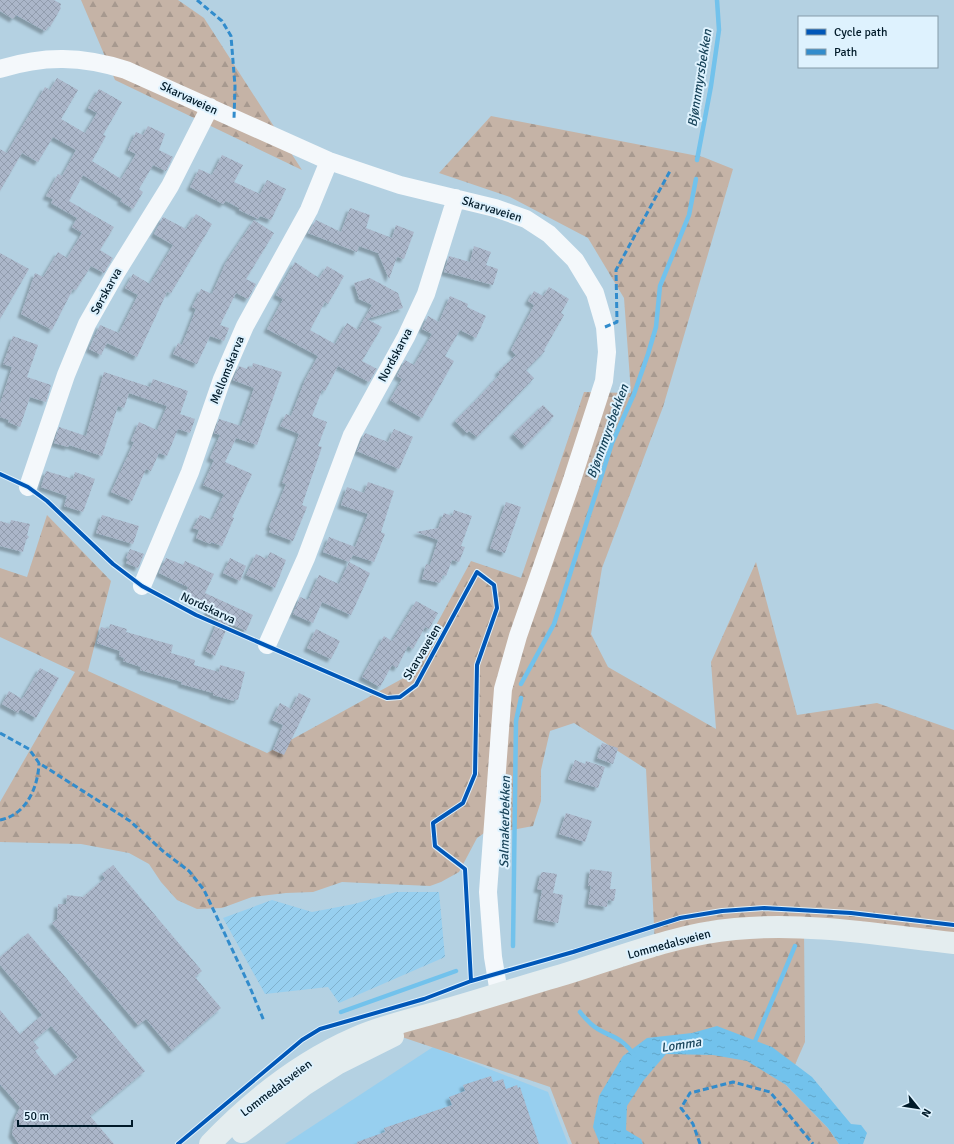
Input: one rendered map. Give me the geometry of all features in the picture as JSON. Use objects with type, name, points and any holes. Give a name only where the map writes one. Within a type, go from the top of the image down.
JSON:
[{"type":"main road","name":"Lommedalsveien","points":[[210,1144],[259,1099],[307,1063],[355,1038],[392,1023],[438,1012],[685,937],[733,929],[804,927],[954,943]]},
{"type":"main road","name":"Lommedalsveien","points":[[224,1144],[304,1085],[337,1064],[438,1012]]},
{"type":"street","name":"Skarvaveien","points":[[0,69],[23,61],[65,57],[103,62],[126,70],[329,161],[400,185],[495,208],[526,219],[549,234],[575,260],[595,293],[605,327],[607,352],[604,381],[518,636],[503,689],[488,892],[494,969],[499,994]]},
{"type":"street","name":"Sørskarva","points":[[28,487],[66,376],[88,324],[116,272],[170,186],[210,107]]},
{"type":"street","name":"Mellomskarva","points":[[142,586],[190,472],[227,365],[245,326],[309,210],[329,161]]},
{"type":"street","name":"Nordskarva","points":[[267,645],[306,558],[352,435],[406,338],[426,294],[456,198]]},
{"type":"shaded area","points":[[396,892],[439,892],[445,957],[339,1003],[328,987],[265,994],[223,918],[272,900],[312,912],[354,904]]},
{"type":"shaded area","points":[[433,1047],[548,1092],[568,1144],[285,1144]]},
{"type":"green space","points":[[81,0],[178,0],[204,18],[302,170],[115,80]]},
{"type":"green space","points":[[491,116],[703,157],[733,169],[663,407],[602,568],[591,634],[608,667],[716,729],[711,662],[756,562],[797,715],[877,703],[954,730],[954,941],[804,927],[805,1042],[786,1085],[828,1128],[839,1144],[572,1144],[550,1087],[396,1035],[655,945],[646,769],[574,723],[550,731],[541,770],[541,801],[533,826],[512,830],[490,829],[477,838],[459,872],[430,886],[342,882],[313,892],[286,893],[252,897],[222,908],[197,909],[177,900],[161,882],[149,864],[129,853],[81,844],[0,842],[0,802],[75,672],[0,637],[0,568],[27,577],[47,515],[111,581],[88,671],[267,753],[409,675],[471,561],[521,578],[584,392],[631,393],[624,298],[588,238],[510,197],[439,173]]},
{"type":"water","name":"Lomma","points":[[717,1026],[772,1047],[812,1077],[851,1124],[861,1125],[867,1133],[863,1144],[839,1144],[828,1128],[786,1085],[747,1061],[713,1055],[666,1054],[643,1081],[627,1106],[626,1130],[641,1139],[643,1144],[600,1144],[593,1127],[599,1096],[623,1056],[647,1038],[692,1033]]},
{"type":"building","points":[[0,0],[54,0],[61,4],[61,8],[50,27],[49,26],[45,31],[16,15],[13,19],[0,11]]},
{"type":"building","points":[[57,78],[78,90],[61,119],[85,133],[97,113],[88,108],[99,89],[122,102],[103,135],[106,136],[92,161],[121,179],[136,154],[128,150],[136,132],[143,135],[148,126],[165,134],[159,150],[173,157],[166,171],[153,165],[139,189],[143,192],[133,209],[120,201],[122,199],[83,175],[69,201],[114,227],[100,250],[113,258],[104,273],[91,266],[76,290],[73,289],[52,330],[21,314],[35,273],[43,277],[58,252],[67,258],[82,233],[72,227],[77,218],[51,203],[53,199],[46,196],[58,174],[62,176],[76,150],[53,137],[38,162],[22,153],[0,191],[0,149],[7,153],[45,87],[50,90]]},
{"type":"building","points":[[222,155],[243,165],[234,182],[260,194],[267,180],[286,189],[271,220],[260,216],[258,219],[239,210],[239,208],[226,201],[223,204],[190,187],[199,169],[212,175]]},
{"type":"building","points":[[350,208],[370,215],[366,228],[392,238],[396,225],[414,232],[404,259],[397,257],[389,279],[378,253],[359,246],[357,252],[308,233],[316,220],[341,232]]},
{"type":"building","points":[[196,214],[212,224],[171,293],[167,292],[137,357],[107,343],[101,355],[89,349],[100,325],[119,333],[138,295],[125,288],[133,274],[150,284],[173,245],[154,234],[163,217],[186,229]]},
{"type":"building","points":[[254,220],[274,233],[246,279],[256,284],[248,299],[236,293],[220,325],[229,328],[224,341],[210,336],[197,364],[173,354],[178,343],[182,345],[196,309],[192,307],[201,289],[212,294],[226,262]]},
{"type":"building","points":[[474,246],[491,252],[486,265],[498,269],[493,285],[444,272],[449,256],[470,262]]},
{"type":"building","points":[[0,253],[29,269],[0,319]]},
{"type":"building","points":[[295,262],[319,278],[327,266],[344,276],[328,304],[325,302],[310,330],[335,344],[347,323],[358,330],[372,305],[359,299],[354,283],[370,278],[398,293],[403,308],[367,319],[382,327],[362,361],[377,369],[369,382],[338,366],[325,391],[322,390],[312,416],[327,422],[318,446],[322,447],[302,505],[307,507],[293,541],[269,532],[271,528],[269,527],[286,484],[282,483],[299,434],[280,426],[286,414],[291,416],[305,380],[318,356],[267,329],[283,299],[276,295]]},
{"type":"building","points":[[549,287],[569,299],[561,313],[564,315],[544,350],[545,351],[526,370],[534,378],[477,437],[469,431],[467,433],[455,421],[500,374],[498,372],[516,355],[511,350],[534,305],[528,301],[534,291],[543,296]]},
{"type":"building","points":[[450,296],[468,304],[467,307],[486,316],[476,338],[460,330],[445,356],[454,361],[422,418],[390,400],[402,379],[397,376],[405,360],[414,365],[432,334],[422,329],[428,316],[439,322]]},
{"type":"building","points":[[13,336],[38,345],[27,377],[51,385],[46,402],[30,397],[20,427],[8,422],[9,420],[0,417],[0,404],[12,367],[3,364]]},
{"type":"building","points":[[253,363],[282,372],[257,445],[236,438],[225,462],[252,474],[232,517],[234,518],[222,546],[211,542],[210,544],[196,538],[199,530],[193,528],[200,515],[212,520],[224,494],[203,485],[214,460],[210,458],[220,435],[214,433],[219,419],[241,426],[254,388],[233,380],[239,366],[247,369],[248,366],[252,368]]},
{"type":"building","points":[[104,372],[150,387],[153,379],[188,391],[180,414],[195,419],[190,433],[178,429],[167,456],[159,453],[151,471],[146,469],[132,501],[111,492],[134,442],[131,441],[139,422],[157,430],[167,406],[129,393],[124,408],[118,406],[102,456],[69,445],[68,447],[54,443],[59,427],[86,436]]},
{"type":"building","points":[[543,405],[554,416],[525,446],[513,434]]},
{"type":"building","points":[[394,429],[413,437],[399,469],[357,451],[365,433],[388,442]]},
{"type":"building","points":[[46,471],[73,479],[75,472],[95,479],[83,512],[64,506],[67,496],[41,487]]},
{"type":"building","points":[[368,482],[394,491],[381,532],[385,534],[374,562],[353,555],[349,562],[323,552],[329,537],[355,547],[368,514],[341,505],[347,487],[364,493]]},
{"type":"building","points":[[506,502],[521,507],[505,553],[490,548]]},
{"type":"building","points":[[454,510],[472,516],[461,546],[465,547],[459,562],[452,560],[446,576],[443,575],[440,583],[422,579],[426,564],[430,565],[438,540],[416,532],[438,528],[444,513],[452,516]]},
{"type":"building","points":[[102,515],[139,526],[133,544],[96,533]]},
{"type":"building","points":[[11,520],[30,524],[27,535],[29,537],[26,540],[23,552],[0,546],[0,521],[10,524]]},
{"type":"building","points":[[130,549],[144,554],[138,568],[126,563],[128,559],[126,558]]},
{"type":"building","points":[[270,552],[286,560],[275,588],[246,575],[256,554],[267,559]]},
{"type":"building","points":[[166,558],[183,565],[185,561],[214,574],[205,593],[253,615],[246,631],[229,623],[215,656],[205,651],[219,618],[207,613],[209,607],[184,596],[188,587],[159,573]]},
{"type":"building","points":[[230,558],[246,566],[240,581],[223,573]]},
{"type":"building","points":[[349,562],[370,573],[351,615],[322,602],[313,623],[293,614],[300,597],[308,600],[319,575],[339,584]]},
{"type":"building","points":[[416,601],[438,613],[429,629],[425,627],[413,649],[408,646],[397,668],[392,665],[380,687],[362,677],[384,636],[392,641]]},
{"type":"building","points":[[110,624],[127,629],[126,632],[173,645],[171,653],[195,660],[194,665],[219,672],[220,665],[245,672],[238,700],[234,699],[234,701],[213,695],[213,693],[181,684],[182,682],[140,670],[141,667],[123,661],[124,658],[119,656],[120,651],[97,643],[101,627],[109,629]]},
{"type":"building","points":[[316,629],[340,641],[331,659],[307,648]]},
{"type":"building","points":[[40,668],[59,678],[36,718],[20,709],[18,713],[2,704],[9,691],[22,699]]},
{"type":"building","points":[[299,693],[311,699],[284,755],[273,750],[283,725],[272,720],[280,703],[291,709]]},
{"type":"building","points":[[602,743],[618,748],[613,764],[597,758]]},
{"type":"building","points":[[575,760],[585,764],[586,761],[605,767],[598,788],[568,779]]},
{"type":"building","points":[[566,813],[592,821],[585,842],[559,834]]},
{"type":"building","points":[[113,865],[202,971],[195,977],[221,1008],[172,1050],[146,1019],[138,1025],[52,923],[57,919],[58,904],[66,904],[67,895],[83,897],[105,878],[102,874]]},
{"type":"building","points":[[590,869],[612,872],[610,889],[616,889],[614,901],[608,900],[607,907],[588,904],[591,886],[588,886]]},
{"type":"building","points":[[541,873],[557,874],[553,893],[563,895],[558,923],[537,919],[542,890],[537,889]]},
{"type":"building","points":[[28,933],[145,1071],[90,1116],[114,1144],[19,1144],[12,1134],[15,1118],[20,1107],[0,1084],[0,1010],[20,1034],[42,1015],[0,965],[0,957]],"holes":[[[51,1026],[78,1057],[55,1076],[35,1051],[39,1048],[33,1041]]]},
{"type":"building","points":[[491,1076],[493,1082],[503,1079],[506,1089],[517,1085],[518,1088],[520,1087],[539,1144],[357,1144],[357,1142],[385,1132],[384,1128],[452,1105],[449,1097],[465,1091],[463,1085]]},
{"type":"waterway","name":"Bjønnmyrsbekken","points":[[697,160],[711,86],[719,30],[717,0]]},
{"type":"waterway","name":"Bjønnmyrsbekken","points":[[521,684],[554,624],[612,443],[634,394],[648,354],[656,327],[660,286],[689,215],[696,179]]},
{"type":"waterway","name":"Salmakerbekken","points":[[513,946],[516,721],[521,698]]},
{"type":"waterway","points":[[753,1046],[795,946]]},
{"type":"waterway","points":[[341,1012],[456,971]]},
{"type":"waterway","name":"Salmakerbekken","points":[[580,1012],[591,1024],[602,1032],[618,1039],[629,1048],[634,1055]]},
{"type":"marked path","points":[[197,0],[222,21],[231,36],[235,86],[234,119]]},
{"type":"marked path","points":[[605,327],[617,322],[616,270],[670,171]]},
{"type":"marked path","points":[[0,733],[29,749],[39,763],[130,821],[164,852],[189,871],[204,890],[249,985],[264,1021]]},
{"type":"marked path","points":[[0,820],[17,812],[29,799],[36,782],[39,763]]},
{"type":"marked path","points":[[700,1144],[693,1124],[681,1108],[690,1093],[733,1082],[770,1092],[813,1144]]},
{"type":"cycle path","points":[[0,474],[28,487],[47,501],[113,564],[142,586],[196,615],[387,698],[400,697],[416,685],[477,572],[494,585],[497,608],[477,665],[475,774],[463,803],[433,823],[435,846],[465,869],[471,981]]},
{"type":"cycle path","points":[[178,1144],[302,1040],[320,1029],[424,999],[471,981],[573,952],[680,918],[722,911],[764,908],[851,913],[954,925]]}]
